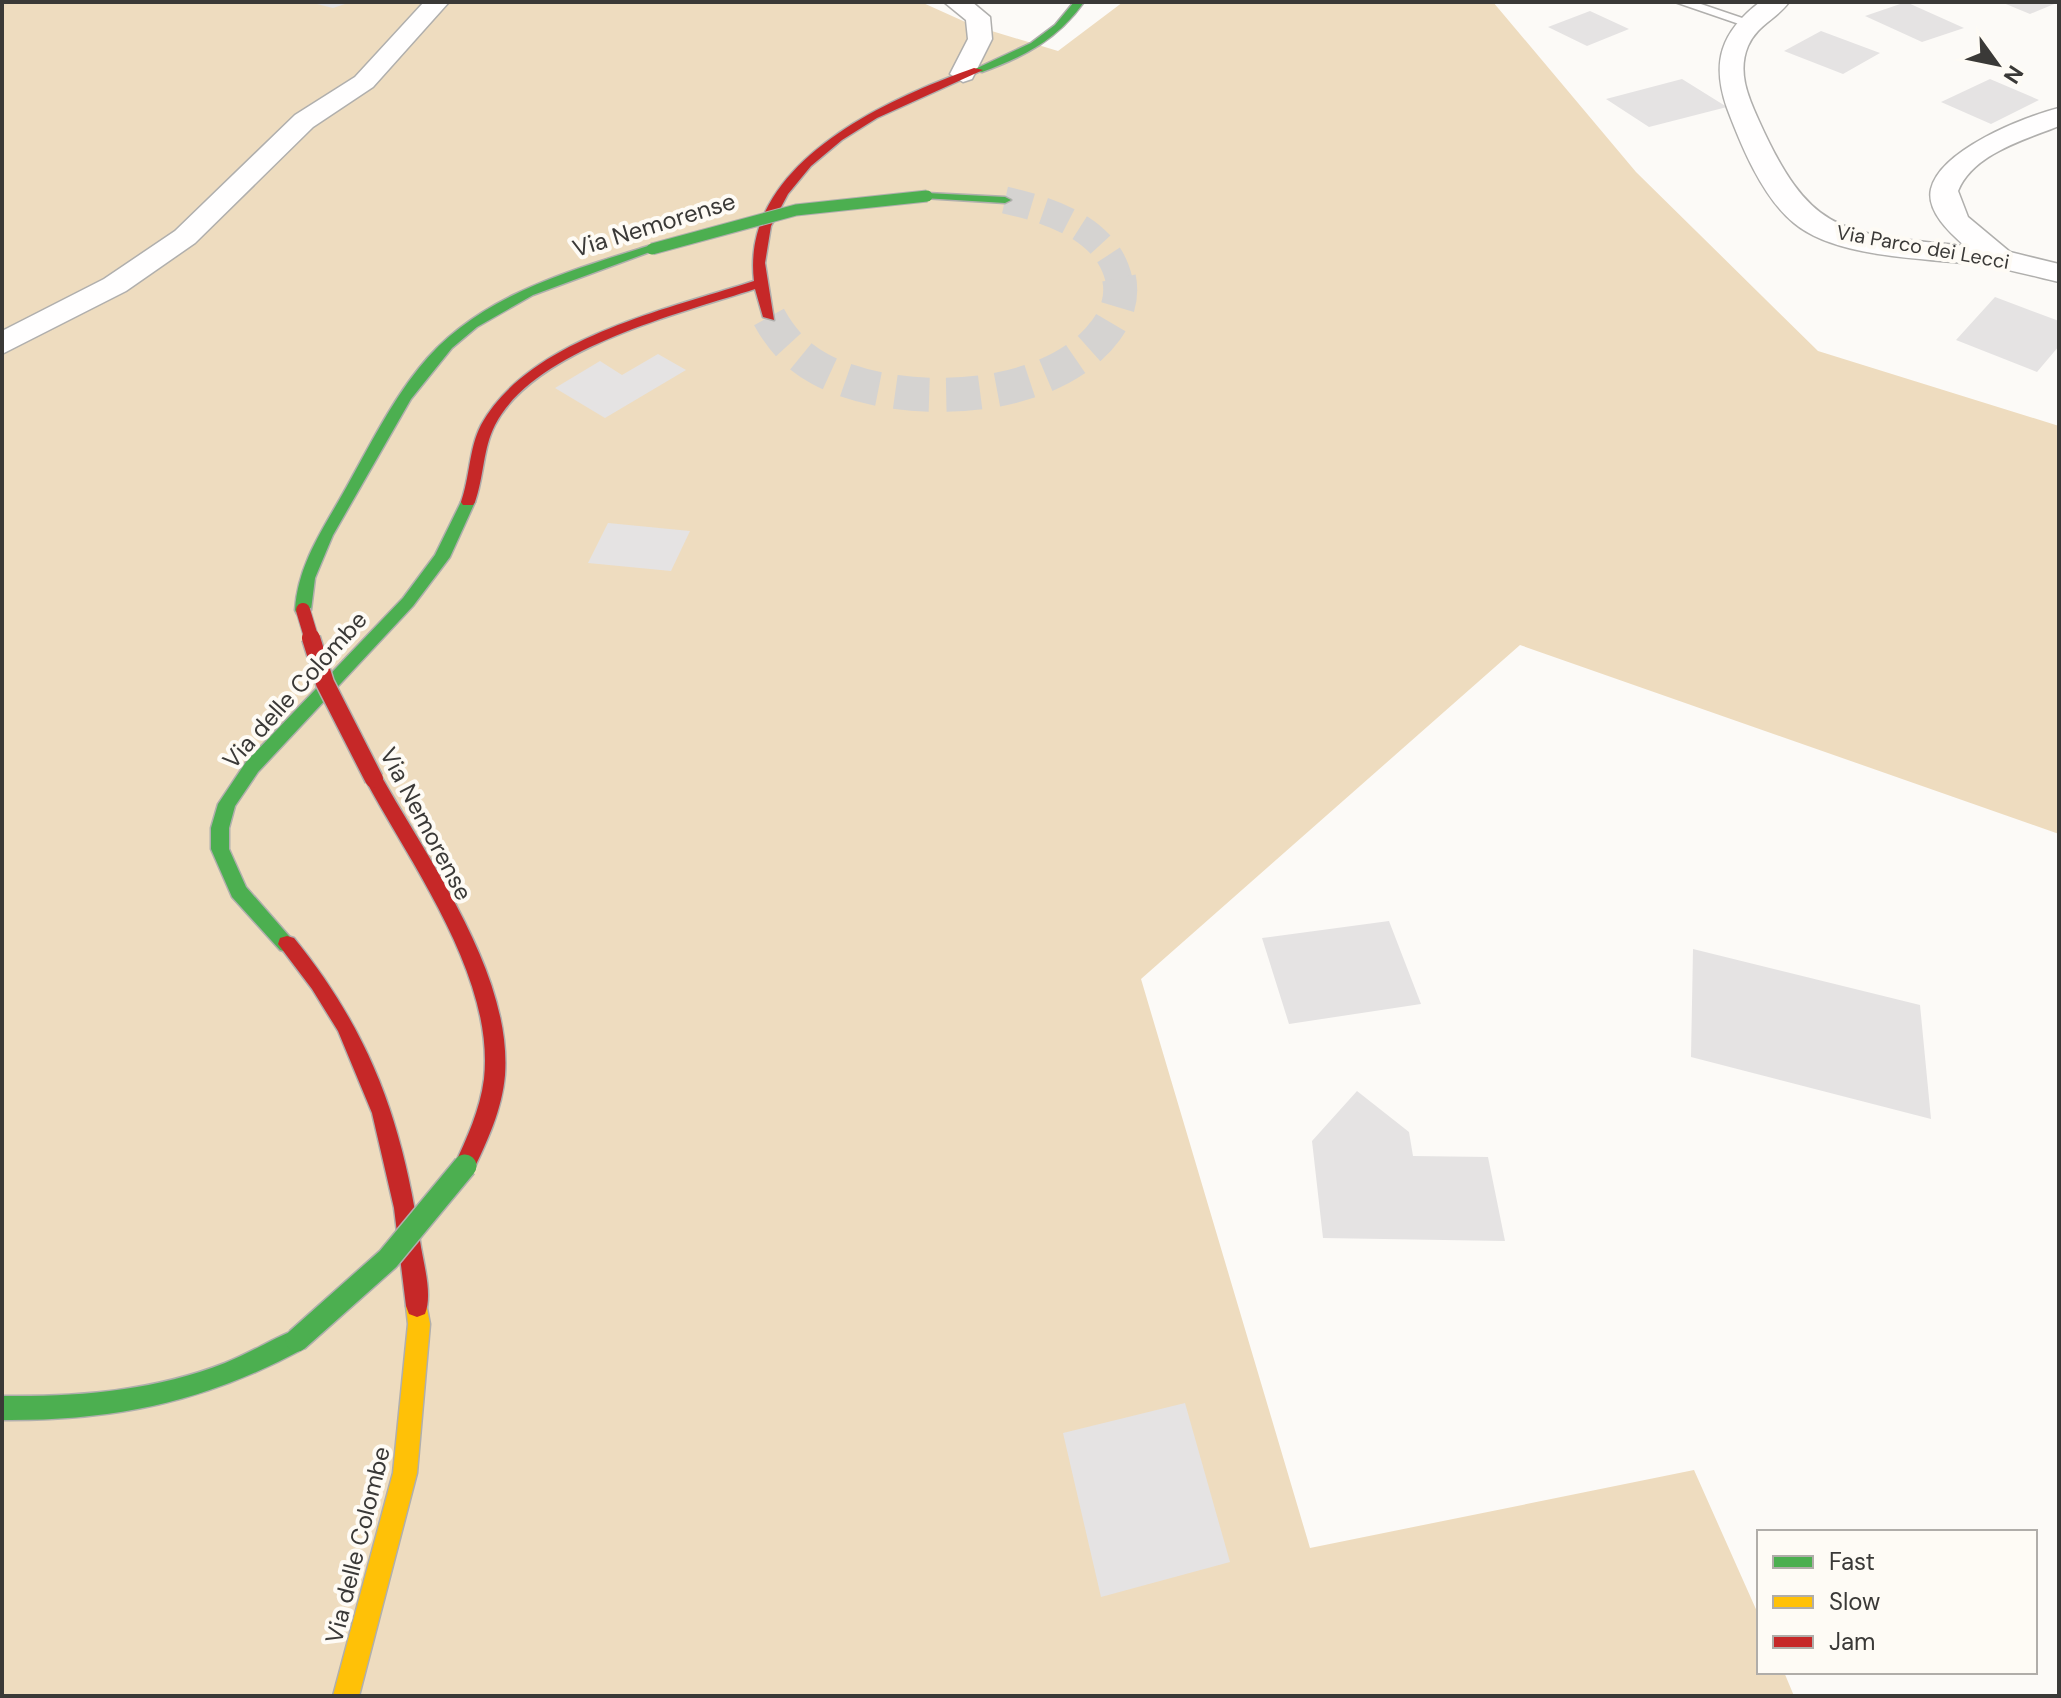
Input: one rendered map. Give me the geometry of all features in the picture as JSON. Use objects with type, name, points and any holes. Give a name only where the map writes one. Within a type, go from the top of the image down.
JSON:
[{"type":"main road","name":"Via Nemorense","points":[[769,317],[760,283],[759,259],[767,224],[804,168],[829,144],[876,112],[1044,39],[1066,21],[1079,2]]},
{"type":"main road","name":"Via Nemorense","points":[[2,1408],[66,1410],[171,1395],[234,1375],[297,1340],[394,1254],[432,1213],[465,1166],[484,1126],[494,1085],[495,1052],[487,998],[475,964],[325,683],[303,610],[305,577],[318,549],[391,423],[434,359],[481,320],[526,295],[652,249],[796,210],[927,196],[981,196],[1005,200]]},
{"type":"main road","name":"Via delle Colombe","points":[[346,1696],[405,1473],[419,1324],[412,1252],[400,1176],[365,1059],[316,976],[239,892],[220,849],[220,828],[227,804],[252,767],[408,602],[442,557],[470,498],[488,424],[513,390],[550,362],[599,339],[760,283]]},
{"type":"street","points":[[2,344],[107,290],[185,237],[304,121],[364,82],[437,2]]},
{"type":"street","points":[[956,2],[978,17],[980,39],[963,74]]},
{"type":"street","points":[[1747,22],[1777,2]]},
{"type":"street","name":"Via Parco dei Lecci","points":[[1747,22],[1732,61],[1730,77],[1738,102],[1780,188],[1799,213],[1825,229],[1850,237],[2000,259],[2059,273]]},
{"type":"street","points":[[2000,259],[1952,216],[1943,198],[1945,181],[1967,160],[2059,116]]},
{"type":"lane","points":[[1681,2],[1747,22]]},
{"type":"shaded area","points":[[2,2],[921,2],[972,25],[1058,51],[1123,2],[1493,2],[1636,172],[1818,351],[2059,426],[2059,834],[1520,645],[1141,979],[1310,1548],[1694,1470],[1757,1612],[1757,1674],[1785,1674],[1794,1696],[2,1696]]},
{"type":"building","points":[[309,2],[351,2],[333,8]]},
{"type":"building","points":[[1906,2],[1964,28],[1922,42],[1865,16]]},
{"type":"building","points":[[2001,2],[2059,2],[2030,14]]},
{"type":"building","points":[[1590,11],[1629,29],[1587,46],[1548,27]]},
{"type":"building","points":[[1821,31],[1880,53],[1843,74],[1784,51]]},
{"type":"building","points":[[1682,79],[1727,107],[1649,127],[1606,99]]},
{"type":"building","points":[[1990,79],[2039,100],[1991,124],[1941,102]]},
{"type":"building","points":[[1995,297],[2059,321],[2059,346],[2037,372],[1956,340]]},
{"type":"building","points":[[658,354],[686,370],[605,418],[555,388],[600,361],[622,375]]},
{"type":"building","points":[[608,523],[690,531],[671,571],[588,563]]},
{"type":"building","points":[[1389,921],[1421,1004],[1289,1024],[1262,938]]},
{"type":"building","points":[[1693,949],[1920,1005],[1931,1119],[1691,1057]]},
{"type":"building","points":[[1357,1091],[1409,1132],[1413,1156],[1488,1157],[1505,1241],[1323,1238],[1312,1141]]},
{"type":"building","points":[[1185,1403],[1230,1562],[1101,1597],[1063,1433]]},
{"type":"tunnel","points":[[1005,200],[1058,216],[1090,235],[1113,262],[1119,280]]},
{"type":"tunnel","points":[[769,317],[784,340],[804,359],[852,382],[889,391],[929,395],[971,393],[1011,387],[1049,374],[1081,355],[1106,330],[1113,318],[1120,299],[1119,278]]},
{"type":"traffic: fast","points":[[978,70],[1008,59],[1047,37],[1079,2]]},
{"type":"traffic: fast","points":[[927,196],[1005,200]]},
{"type":"traffic: fast","points":[[652,249],[796,210],[927,196]]},
{"type":"traffic: fast","points":[[303,610],[307,578],[326,535],[404,399],[447,345],[472,324],[529,292],[652,249]]},
{"type":"traffic: fast","points":[[287,944],[239,892],[220,849],[220,828],[227,804],[252,767],[408,602],[442,557],[468,502]]},
{"type":"traffic: fast","points":[[297,1340],[388,1259],[465,1166]]},
{"type":"traffic: fast","points":[[2,1408],[80,1407],[155,1396],[227,1374],[297,1340]]},
{"type":"traffic: slow","points":[[346,1696],[405,1473],[419,1324],[417,1306]]},
{"type":"traffic: jam","points":[[769,317],[760,283],[759,263],[766,226],[782,192],[807,163],[873,116],[909,97],[978,70]]},
{"type":"traffic: jam","points":[[468,502],[488,425],[506,398],[534,374],[608,335],[760,283]]},
{"type":"traffic: jam","points":[[303,610],[325,683],[374,779]]},
{"type":"traffic: jam","points":[[374,779],[451,916],[483,991],[492,1027],[495,1062],[493,1090],[482,1128],[465,1166]]},
{"type":"traffic: jam","points":[[287,944],[319,983],[345,1025],[366,1068],[395,1160],[417,1306]]}]
